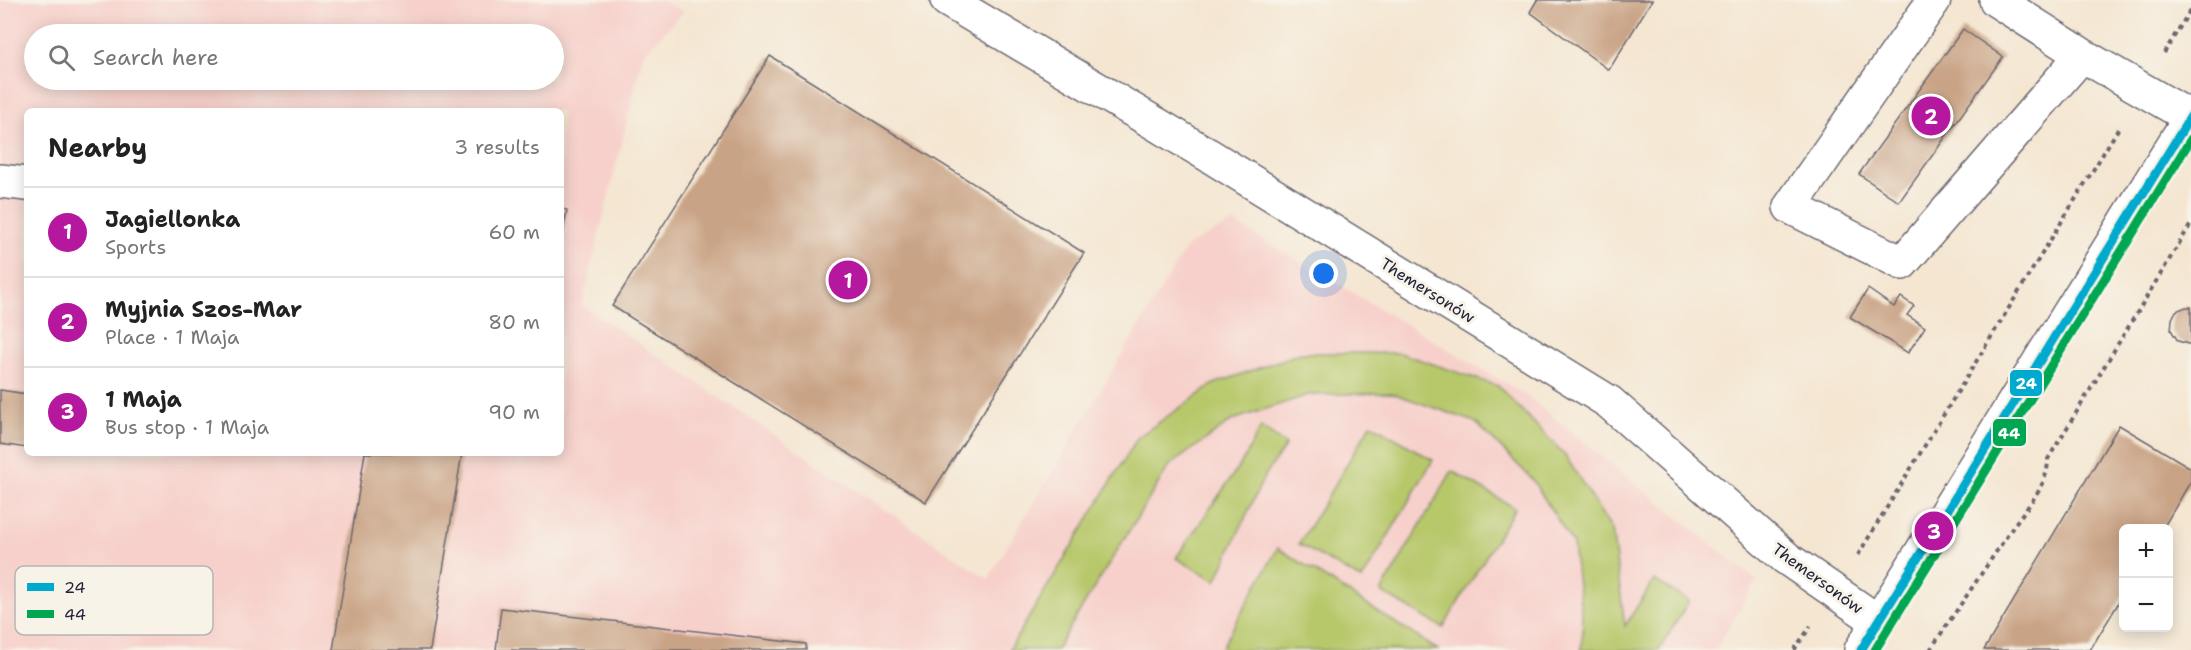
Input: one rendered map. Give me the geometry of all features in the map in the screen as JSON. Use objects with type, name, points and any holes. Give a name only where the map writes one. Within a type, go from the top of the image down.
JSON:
[{"type":"street","name":"Themersonów","points":[[947,0],[1210,156],[1609,402],[1786,558],[1879,622]]},
{"type":"street","points":[[1934,0],[1790,207],[1902,263],[2082,55]]},
{"type":"street","points":[[1860,650],[2191,117],[2082,55],[1996,0]]},
{"type":"street","points":[[0,181],[24,184]]},
{"type":"path","points":[[1794,650],[1836,592],[2191,9]]},
{"type":"path","points":[[1930,650],[2019,518],[2036,498],[2048,470],[2048,459],[2191,224]]},
{"type":"shaded area","points":[[0,0],[660,0],[684,11],[643,55],[582,305],[988,579],[1187,246],[1233,222],[1527,396],[1757,581],[1715,650],[0,650]]},
{"type":"green space","points":[[1301,353],[1400,353],[1498,386],[1564,454],[1612,530],[1625,626],[1654,580],[1689,601],[1659,650],[1581,650],[1583,627],[1573,544],[1532,479],[1475,422],[1392,393],[1308,395],[1233,420],[1169,466],[1056,650],[1009,650],[1138,437],[1214,384]]},
{"type":"green space","points":[[1371,424],[1433,460],[1362,580],[1299,544]]},
{"type":"green space","points":[[1261,427],[1286,445],[1264,477],[1216,581],[1176,558],[1242,462]]},
{"type":"green space","points":[[1452,471],[1515,508],[1443,628],[1381,592]]},
{"type":"green space","points":[[1278,548],[1438,650],[1226,650],[1222,647]]},
{"type":"building","points":[[1537,0],[1652,0],[1609,70],[1530,12]]},
{"type":"building","points":[[1963,29],[2003,57],[1899,202],[1859,174]]},
{"type":"building","points":[[770,56],[1084,253],[926,502],[612,306]]},
{"type":"building","points":[[564,210],[567,210],[564,226]]},
{"type":"building","points":[[1868,289],[1894,307],[1901,297],[1914,306],[1907,315],[1925,327],[1908,353],[1850,317]]},
{"type":"building","points":[[2191,307],[2191,344],[2178,341],[2171,330],[2172,319],[2176,311]]},
{"type":"building","points":[[0,390],[24,394],[24,448],[0,444]]},
{"type":"building","points":[[2119,425],[2191,468],[2191,481],[2165,524],[2119,524],[2119,602],[2090,650],[1984,650]]},
{"type":"building","points":[[365,456],[462,456],[430,650],[333,650]]},
{"type":"building","points":[[501,608],[806,644],[806,650],[496,650]]},
{"type":"transit line","name":"24","points":[[1861,650],[2191,116]]},
{"type":"transit line","name":"44","points":[[1875,650],[2191,139]]},
{"type":"place","name":"Myjnia Szos-Mar","points":[[1931,116]]},
{"type":"place","name":"Jagiellonka","points":[[848,280]]},
{"type":"place","name":"1 Maja","points":[[1934,531]]}]
